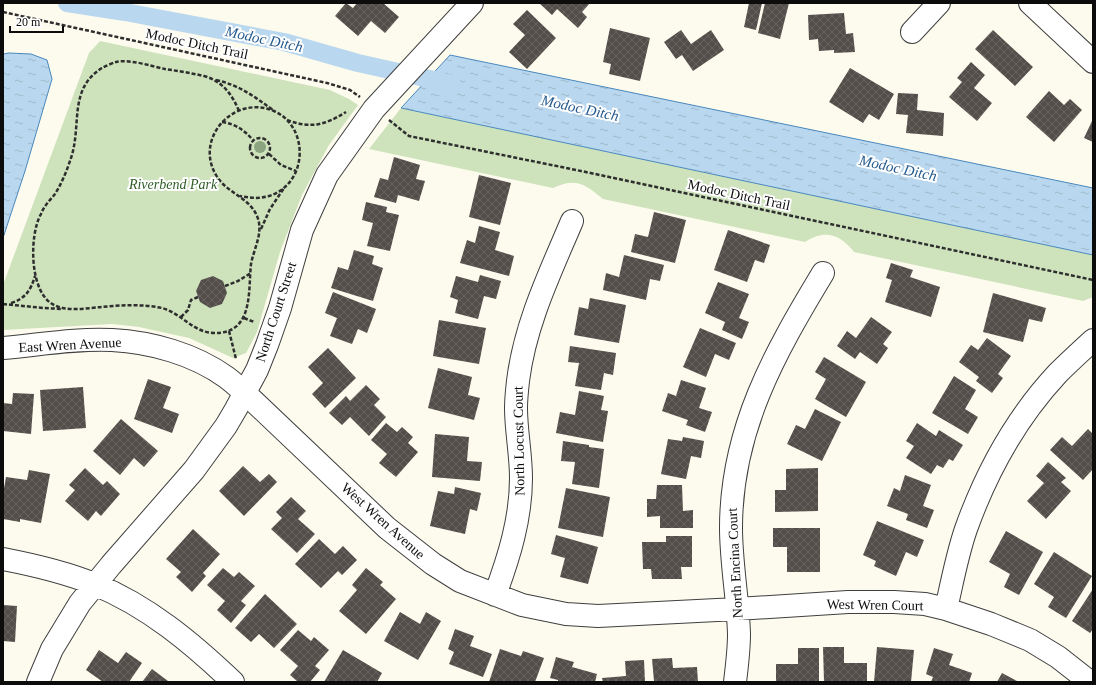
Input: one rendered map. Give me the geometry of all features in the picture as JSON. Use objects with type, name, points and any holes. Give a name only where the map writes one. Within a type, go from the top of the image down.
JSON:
[{"type":"street","name":"North Court Street","points":[[38,682],[52,649],[94,584],[194,470],[226,426],[245,393],[267,345],[280,308],[302,230],[327,175],[376,106],[472,3]]},
{"type":"street","points":[[912,32],[939,3]]},
{"type":"street","points":[[1030,3],[1093,62]]},
{"type":"street","name":"North Locust Court","points":[[495,595],[516,529],[520,503],[521,478],[516,409],[522,355],[536,305],[572,221]]},
{"type":"street","name":"North Encina Court","points":[[735,682],[739,633],[731,528],[733,498],[743,438],[752,410],[776,354],[793,322],[823,273]]},
{"type":"street","name":"East Wren Avenue","points":[[3,348],[83,341],[111,340],[136,342],[162,348],[200,362],[226,377],[245,393]]},
{"type":"street","points":[[946,609],[965,531],[978,497],[994,464],[1013,430],[1035,400],[1058,373],[1093,340]]},
{"type":"street","name":"West Wren Avenue","points":[[245,393],[387,528],[433,564],[460,581],[522,605],[566,614],[598,616],[736,609]]},
{"type":"street","points":[[3,559],[64,574],[94,584],[121,597],[173,630],[194,646],[234,682]]},
{"type":"street","name":"West Wren Court","points":[[736,609],[848,602],[925,604],[946,609],[992,624],[1030,640],[1058,658],[1090,682]]},
{"type":"path","name":"Modoc Ditch Trail","points":[[3,12],[327,83],[350,90],[376,106],[409,136],[1093,280]]},
{"type":"path","points":[[64,309],[52,305],[44,298],[39,288],[35,274],[34,241],[36,228],[40,215],[56,192],[66,173],[72,155],[75,140],[77,108],[81,92],[88,79],[102,68],[116,62],[132,63],[229,82],[249,93],[286,120],[300,125],[316,125],[326,123],[349,111],[376,106]]},
{"type":"path","points":[[214,79],[232,96],[239,111]]},
{"type":"path","points":[[261,229],[258,217],[252,207],[240,196],[226,188],[216,176],[210,163],[210,148],[213,134],[221,122],[232,113],[246,108],[261,108],[274,112]]},
{"type":"path","points":[[3,304],[64,309],[144,306],[162,308],[174,313],[204,332],[216,334],[229,331],[237,326],[244,318],[248,305],[254,250],[261,229],[270,209],[294,176],[300,162],[300,146],[295,132],[286,120]]},
{"type":"path","points":[[221,122],[231,123],[239,127],[252,140]]},
{"type":"path","points":[[259,137],[266,139],[271,147],[269,154],[263,158],[256,158],[253,156],[250,146],[252,140],[259,137]]},
{"type":"path","points":[[269,154],[281,165],[296,171]]},
{"type":"path","points":[[240,196],[255,198],[271,196],[284,188]]},
{"type":"path","points":[[225,286],[238,281],[251,273]]},
{"type":"path","points":[[8,304],[19,301],[26,295],[32,286],[35,274]]},
{"type":"path","points":[[181,317],[188,310],[190,300],[198,297]]},
{"type":"green space","name":"Riverbend Park","points":[[100,41],[330,90],[358,105],[329,145],[302,195],[280,252],[257,332],[246,353],[233,358],[189,338],[139,327],[112,324],[3,330],[3,285],[89,53]]},
{"type":"green space","points":[[401,108],[1093,255],[1093,297],[1083,301],[854,252],[838,237],[832,235],[819,236],[805,242],[603,199],[591,189],[580,184],[568,183],[553,188],[369,149]]},
{"type":"water","points":[[3,54],[31,54],[47,60],[52,79],[25,171],[3,238]]},
{"type":"water","points":[[450,55],[1093,188],[1093,255],[401,108]]},
{"type":"building","points":[[346,3],[353,8],[357,3],[383,3],[399,17],[385,33],[371,21],[358,36],[335,16]]},
{"type":"building","points":[[539,3],[590,3],[582,12],[587,17],[578,28],[557,9],[552,15]]},
{"type":"building","points":[[749,3],[762,3],[756,30],[744,27]]},
{"type":"building","points":[[765,3],[789,3],[780,39],[758,33]]},
{"type":"building","points":[[527,10],[556,38],[527,69],[509,52],[525,35],[513,24]]},
{"type":"building","points":[[844,13],[846,34],[853,33],[855,52],[834,53],[834,50],[819,51],[818,39],[809,40],[808,15]]},
{"type":"building","points":[[610,28],[650,38],[640,81],[609,74],[611,64],[603,62]]},
{"type":"building","points":[[681,30],[691,44],[711,30],[724,50],[693,71],[682,55],[676,59],[664,42]]},
{"type":"building","points":[[993,30],[1033,67],[1015,86],[975,49]]},
{"type":"building","points":[[971,62],[985,75],[974,88],[992,103],[977,121],[949,97],[962,82],[957,78]]},
{"type":"building","points":[[850,68],[894,94],[879,120],[869,114],[863,123],[829,102]]},
{"type":"building","points":[[1049,91],[1064,105],[1070,99],[1082,110],[1054,142],[1026,117]]},
{"type":"building","points":[[898,93],[918,94],[917,110],[944,113],[943,136],[906,133],[908,115],[896,114]]},
{"type":"building","points":[[1092,121],[1093,122],[1093,142],[1084,138]]},
{"type":"building","points":[[394,157],[420,165],[416,179],[425,181],[419,201],[398,195],[396,203],[374,197],[380,178],[388,180]]},
{"type":"building","points":[[479,175],[511,183],[500,225],[469,217]]},
{"type":"building","points":[[366,202],[387,207],[386,212],[399,215],[390,251],[367,246],[373,223],[362,220]]},
{"type":"building","points":[[654,212],[686,220],[675,263],[631,252],[635,234],[648,237]]},
{"type":"building","points":[[479,226],[500,232],[495,250],[514,256],[509,276],[460,263],[467,240],[475,243]]},
{"type":"building","points":[[728,230],[770,245],[764,263],[755,260],[747,282],[714,270]]},
{"type":"building","points":[[354,250],[374,256],[372,264],[383,268],[373,301],[331,288],[338,267],[348,270]]},
{"type":"building","points":[[624,255],[664,265],[660,281],[650,279],[646,300],[603,290],[606,273],[619,277]]},
{"type":"building","points":[[891,263],[913,270],[910,277],[940,287],[931,317],[885,302],[892,280],[886,278]]},
{"type":"building","points":[[480,275],[501,281],[496,299],[484,296],[478,319],[455,313],[458,300],[450,297],[456,276],[478,282]]},
{"type":"building","points":[[213,276],[223,281],[227,293],[222,304],[210,308],[200,302],[196,291],[201,280]]},
{"type":"building","points":[[718,282],[749,294],[739,318],[749,322],[742,339],[722,330],[725,322],[705,313]]},
{"type":"building","points":[[333,292],[376,309],[367,333],[358,329],[352,344],[330,336],[337,318],[325,313]]},
{"type":"building","points":[[993,293],[1046,308],[1042,322],[1029,319],[1023,342],[983,332]]},
{"type":"building","points":[[590,298],[626,305],[619,343],[574,335],[579,307],[588,309]]},
{"type":"building","points":[[871,317],[892,332],[883,344],[888,348],[877,364],[860,352],[855,359],[837,346],[847,331],[856,338]]},
{"type":"building","points":[[439,320],[486,328],[479,364],[433,356]]},
{"type":"building","points":[[700,328],[736,343],[729,360],[715,354],[706,377],[683,367]]},
{"type":"building","points":[[987,338],[1011,356],[998,374],[1003,378],[992,393],[976,381],[979,377],[959,362],[971,345],[978,350]]},
{"type":"building","points":[[570,346],[616,353],[613,375],[604,373],[601,390],[575,386],[579,363],[568,362]]},
{"type":"building","points":[[328,348],[356,378],[325,408],[312,394],[323,383],[308,367]]},
{"type":"building","points":[[824,357],[866,382],[846,417],[815,399],[826,379],[815,372]]},
{"type":"building","points":[[438,368],[472,377],[468,395],[480,398],[474,420],[428,408]]},
{"type":"building","points":[[954,376],[976,390],[965,409],[978,417],[968,434],[932,413]]},
{"type":"building","points":[[148,379],[171,387],[163,408],[179,414],[172,433],[134,419]]},
{"type":"building","points":[[681,380],[706,388],[699,408],[712,412],[705,432],[686,425],[688,420],[662,411],[668,393],[676,396]]},
{"type":"building","points":[[366,385],[380,399],[374,405],[386,417],[369,436],[350,417],[342,425],[329,413],[346,396],[350,401]]},
{"type":"building","points":[[83,387],[86,428],[43,431],[40,390]]},
{"type":"building","points":[[579,391],[604,396],[601,410],[608,411],[603,442],[556,433],[560,412],[575,415]]},
{"type":"building","points":[[13,393],[34,394],[31,434],[3,431],[3,403],[12,404]]},
{"type":"building","points":[[815,409],[841,422],[822,461],[787,444],[796,425],[805,429]]},
{"type":"building","points":[[121,419],[158,451],[144,467],[134,458],[120,475],[93,451]]},
{"type":"building","points":[[386,423],[397,432],[402,427],[413,437],[408,443],[418,452],[396,477],[379,463],[387,454],[371,440]]},
{"type":"building","points":[[917,423],[936,436],[939,430],[963,445],[953,461],[949,459],[943,468],[937,465],[931,474],[906,458],[914,446],[906,441]]},
{"type":"building","points":[[1088,429],[1093,434],[1093,469],[1083,480],[1050,450],[1062,437],[1072,446]]},
{"type":"building","points":[[435,434],[469,437],[467,461],[482,462],[480,481],[432,477]]},
{"type":"building","points":[[683,437],[704,441],[701,458],[691,456],[686,479],[661,474],[668,439],[682,441]]},
{"type":"building","points":[[563,441],[604,449],[599,488],[572,484],[575,462],[561,461]]},
{"type":"building","points":[[1048,462],[1066,478],[1061,482],[1071,491],[1046,519],[1027,501],[1044,483],[1036,476]]},
{"type":"building","points":[[243,466],[260,482],[269,474],[277,482],[244,516],[219,491]]},
{"type":"building","points":[[85,468],[103,485],[107,481],[120,494],[101,516],[96,511],[88,521],[65,501],[75,490],[69,485]]},
{"type":"building","points":[[818,468],[818,511],[775,512],[775,490],[786,490],[786,469]]},
{"type":"building","points":[[29,470],[50,474],[41,523],[20,519],[20,522],[3,519],[3,494],[6,477],[27,480]]},
{"type":"building","points":[[905,475],[931,485],[923,506],[934,510],[927,528],[906,520],[908,514],[887,506],[894,488],[900,491]]},
{"type":"building","points":[[657,485],[682,485],[683,511],[693,510],[693,528],[660,528],[660,516],[647,517],[647,499],[656,499]]},
{"type":"building","points":[[455,487],[481,493],[477,511],[470,509],[465,534],[430,526],[438,491],[454,494]]},
{"type":"building","points":[[566,488],[610,497],[603,537],[558,528]]},
{"type":"building","points":[[291,497],[306,511],[298,519],[315,534],[297,553],[271,529],[282,518],[276,512]]},
{"type":"building","points":[[877,521],[924,540],[917,557],[906,552],[896,576],[874,566],[876,561],[863,555]]},
{"type":"building","points":[[773,528],[820,528],[820,572],[787,572],[787,547],[773,547]]},
{"type":"building","points":[[193,529],[220,554],[203,573],[206,576],[192,592],[176,577],[181,572],[166,559]]},
{"type":"building","points":[[1006,531],[1043,552],[1019,595],[1004,587],[1010,574],[989,562]]},
{"type":"building","points":[[556,535],[598,547],[588,584],[560,577],[565,558],[551,554]]},
{"type":"building","points":[[666,536],[692,536],[692,567],[681,567],[682,579],[652,579],[651,569],[643,569],[642,542],[666,542]]},
{"type":"building","points":[[319,539],[335,554],[343,546],[357,560],[342,575],[338,571],[321,588],[295,564]]},
{"type":"building","points":[[1054,552],[1092,576],[1066,618],[1048,607],[1054,597],[1034,584]]},
{"type":"building","points":[[223,568],[234,577],[239,572],[255,586],[241,601],[246,605],[231,623],[217,610],[225,601],[207,585]]},
{"type":"building","points":[[366,568],[383,582],[380,585],[396,599],[366,634],[339,611],[357,590],[352,585]]},
{"type":"building","points":[[1093,589],[1093,629],[1090,633],[1072,621]]},
{"type":"building","points":[[265,594],[297,624],[274,648],[259,634],[251,642],[235,628]]},
{"type":"building","points":[[3,605],[17,606],[15,642],[3,641]]},
{"type":"building","points":[[400,612],[420,624],[426,612],[441,621],[418,660],[384,641]]},
{"type":"building","points":[[455,629],[474,636],[470,646],[492,654],[483,677],[449,664],[454,652],[448,649]]},
{"type":"building","points":[[298,630],[311,641],[314,637],[329,650],[315,666],[320,670],[310,682],[298,682],[290,675],[298,666],[280,650]]},
{"type":"building","points":[[823,647],[844,647],[844,663],[867,663],[867,682],[824,682]]},
{"type":"building","points":[[877,647],[914,650],[911,682],[874,682]]},
{"type":"building","points":[[798,648],[819,648],[819,682],[776,682],[776,664],[798,664]]},
{"type":"building","points":[[934,648],[953,654],[949,665],[972,673],[969,682],[931,682],[933,677],[926,674]]},
{"type":"building","points":[[500,649],[521,656],[523,651],[544,658],[535,682],[489,682]]},
{"type":"building","points":[[99,650],[118,663],[126,652],[142,663],[129,682],[103,682],[86,670]]},
{"type":"building","points":[[343,650],[382,673],[377,682],[324,682]]},
{"type":"building","points":[[556,657],[574,662],[572,667],[597,674],[595,682],[558,682],[558,680],[550,678]]},
{"type":"building","points":[[672,658],[673,668],[697,667],[698,682],[654,681],[652,659]]},
{"type":"building","points":[[644,660],[645,682],[603,682],[602,678],[626,676],[625,661]]},
{"type":"building","points":[[152,669],[168,681],[142,682]]},
{"type":"building","points":[[1002,673],[1017,681],[997,682]]},
{"type":"waterway","name":"Modoc Ditch","points":[[67,3],[125,12],[284,42],[358,63],[452,84]]}]
